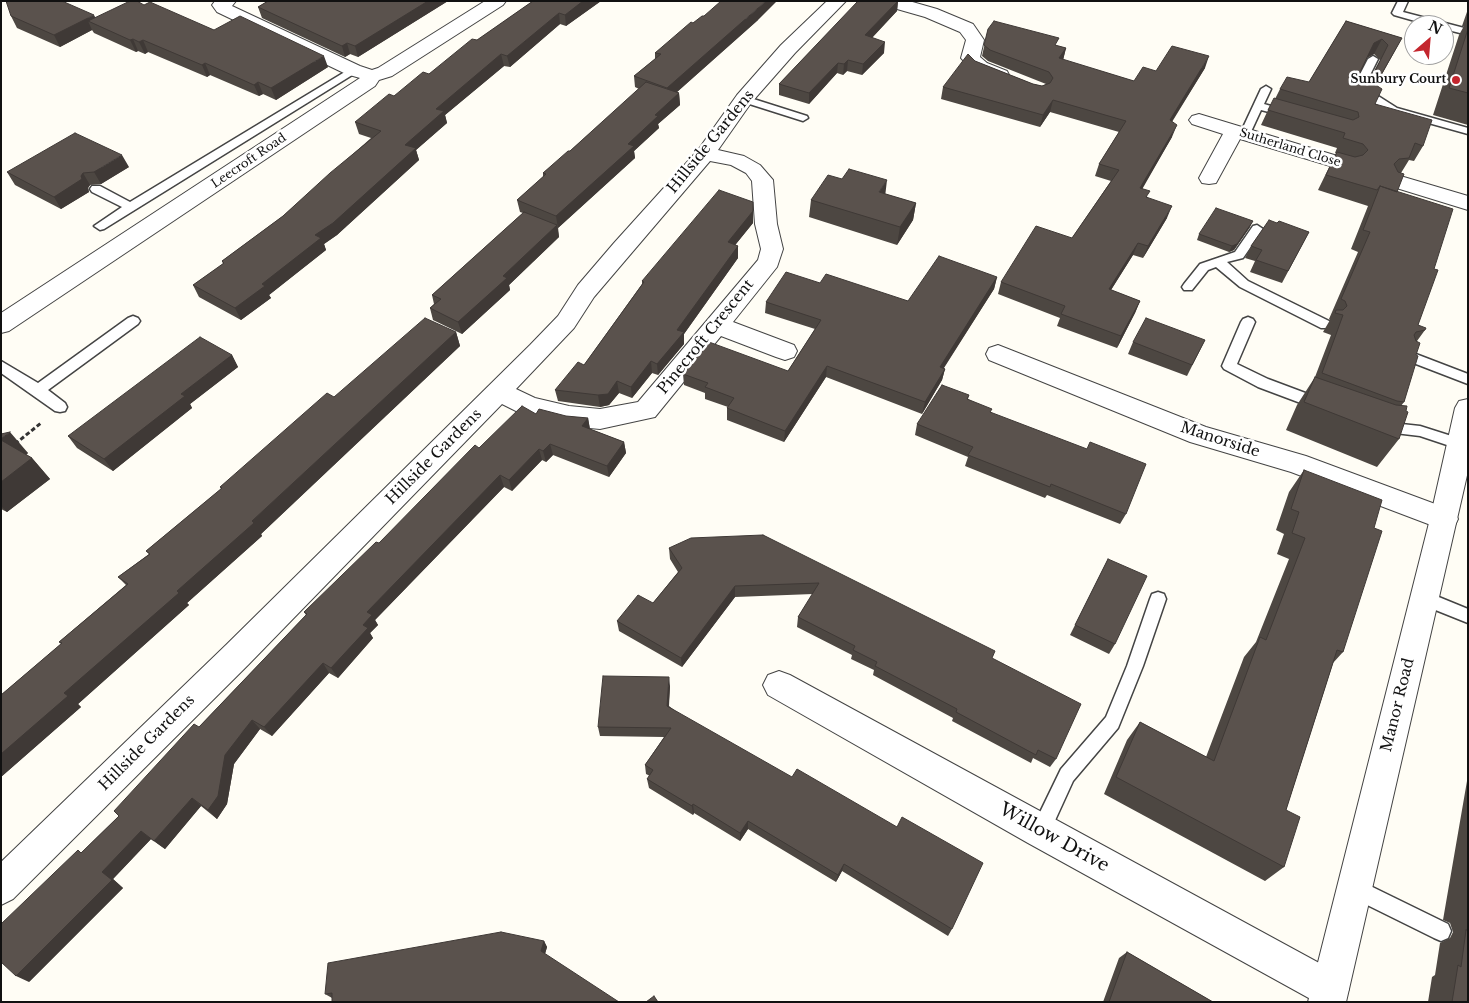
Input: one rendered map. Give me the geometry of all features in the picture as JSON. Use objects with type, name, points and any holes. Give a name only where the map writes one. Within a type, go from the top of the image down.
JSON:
[{"type":"street","name":"Leecroft Road","points":[[362,73],[385,72],[497,1]]},
{"type":"street","name":"Hillside Gardens","points":[[1,887],[230,662],[499,392],[566,322],[592,284],[705,154],[744,99],[788,49],[837,1]]},
{"type":"street","points":[[889,1],[931,13],[967,28],[975,40],[970,58],[980,67],[1013,80]]},
{"type":"street","points":[[219,3],[223,8],[362,73]]},
{"type":"street","name":"Leecroft Road","points":[[1,325],[368,82],[362,73]]},
{"type":"street","name":"Sutherland Close","points":[[1199,120],[1347,165]]},
{"type":"street","name":"Sutherland Close","points":[[1209,178],[1239,132]]},
{"type":"street","name":"Pinecroft Crescent","points":[[499,392],[529,406],[569,416],[600,419],[646,410],[769,262],[772,249],[766,224],[762,180],[752,169],[737,160],[705,154]]},
{"type":"street","points":[[1398,181],[1468,202]]},
{"type":"street","points":[[717,324],[785,351]]},
{"type":"street","name":"Manorside","points":[[998,354],[1199,435],[1297,464],[1444,519]]},
{"type":"street","name":"Manor Road","points":[[1329,995],[1444,519],[1468,408]]},
{"type":"street","name":"Willow Drive","points":[[779,685],[1329,995]]},
{"type":"lane","points":[[1403,1],[1397,13],[1404,15]]},
{"type":"lane","points":[[1454,28],[1468,32]]},
{"type":"lane","points":[[1372,58],[1358,88],[1393,110],[1468,131]]},
{"type":"lane","points":[[100,226],[362,73]]},
{"type":"lane","points":[[1239,132],[1258,106],[1266,88]]},
{"type":"lane","points":[[744,99],[803,118]]},
{"type":"lane","points":[[1258,106],[1302,118]]},
{"type":"lane","points":[[96,189],[130,208]]},
{"type":"lane","points":[[1188,287],[1204,267],[1239,255],[1257,229]]},
{"type":"lane","points":[[1217,261],[1244,284],[1326,325]]},
{"type":"lane","points":[[38,390],[133,321]]},
{"type":"lane","points":[[1248,322],[1229,366],[1264,383],[1336,410]]},
{"type":"lane","points":[[1408,356],[1468,379]]},
{"type":"lane","points":[[1,366],[60,407]]},
{"type":"lane","points":[[1372,424],[1381,427],[1420,431],[1459,444]]},
{"type":"lane","points":[[1424,598],[1468,616]]},
{"type":"lane","points":[[1040,831],[1067,775],[1112,722],[1135,666],[1158,599]]},
{"type":"lane","points":[[1354,888],[1441,931]]},
{"type":"path","points":[[13,446],[60,407]]},
{"type":"building","points":[[6,1],[62,1],[94,15],[54,35],[11,16]]},
{"type":"building","points":[[130,1],[137,1],[144,5],[150,2],[214,30],[240,16],[324,56],[271,88],[258,82],[254,85],[205,63],[202,65],[143,40],[139,42],[133,39],[130,40],[88,21]]},
{"type":"building","points":[[268,1],[428,1],[355,46],[347,43],[342,46],[258,7]]},
{"type":"building","points":[[533,1],[583,1],[565,15],[559,13],[507,56],[501,54],[436,109],[444,111],[405,145],[416,148],[333,223],[315,235],[321,238],[262,284],[265,286],[235,308],[193,285],[283,216],[330,173],[381,131],[355,122],[389,94],[394,96],[423,72],[429,74],[472,39],[477,40]]},
{"type":"building","points":[[721,1],[766,1],[667,88],[634,76],[661,54],[655,53],[691,22],[693,23],[704,16]]},
{"type":"building","points":[[858,1],[898,1],[865,35],[885,42],[863,64],[848,60],[844,64],[838,63],[809,93],[779,84]]},
{"type":"building","points":[[994,21],[1059,38],[1055,45],[1066,48],[1059,58],[1134,81],[1143,67],[1156,71],[1172,46],[1209,56],[1170,120],[1177,125],[1140,188],[1150,191],[1146,197],[1172,206],[1148,246],[1138,243],[1109,289],[1140,301],[1121,336],[1061,314],[1065,306],[1001,282],[1036,226],[1072,238],[1119,170],[1099,164],[1126,121],[1053,100],[1043,115],[943,87],[968,54],[975,61],[1033,84],[1042,86],[1050,83],[1053,78],[1049,72],[990,50],[984,45],[988,29]]},
{"type":"building","points":[[1346,21],[1402,38],[1381,75],[1375,71],[1388,45],[1382,39],[1374,43],[1359,74],[1382,89],[1375,104],[1432,120],[1423,146],[1415,143],[1409,158],[1399,159],[1394,164],[1398,172],[1404,174],[1397,192],[1380,186],[1377,190],[1326,175],[1337,152],[1355,157],[1363,155],[1368,150],[1363,144],[1343,138],[1345,133],[1268,110],[1274,98],[1353,120],[1359,117],[1358,112],[1280,89],[1287,77],[1309,82]]},
{"type":"building","points":[[1468,29],[1468,93],[1449,88]]},
{"type":"building","points":[[646,82],[679,93],[628,144],[634,146],[556,216],[517,200],[546,174],[543,173]]},
{"type":"building","points":[[75,133],[122,155],[94,172],[83,173],[82,179],[54,197],[7,172]]},
{"type":"building","points":[[849,169],[887,180],[879,192],[916,203],[900,227],[811,200],[828,175],[842,179]]},
{"type":"building","points":[[1380,186],[1453,209],[1434,269],[1438,270],[1418,325],[1426,328],[1416,332],[1414,335],[1416,341],[1420,343],[1404,402],[1322,373],[1343,315],[1335,313],[1336,310],[1343,310],[1347,306],[1345,301],[1341,299],[1370,232],[1363,230]]},
{"type":"building","points":[[719,190],[753,202],[753,211],[728,242],[738,246],[677,330],[684,332],[657,364],[651,361],[631,387],[617,381],[608,394],[598,395],[555,390],[578,362],[584,365],[644,282],[642,281]]},
{"type":"building","points":[[1216,208],[1253,221],[1237,244],[1232,246],[1199,234]]},
{"type":"building","points":[[524,212],[557,225],[503,276],[507,278],[458,322],[430,308],[441,299],[432,295]]},
{"type":"building","points":[[1269,220],[1277,223],[1279,221],[1309,232],[1288,271],[1256,260],[1262,250],[1251,246]]},
{"type":"building","points":[[939,256],[997,277],[940,367],[945,369],[925,402],[827,366],[785,431],[727,408],[734,398],[705,387],[708,383],[683,374],[709,342],[788,371],[821,320],[766,302],[786,272],[820,283],[826,274],[908,301]]},
{"type":"building","points":[[425,318],[456,332],[252,521],[254,523],[177,591],[179,593],[64,693],[68,696],[1,754],[1,695],[62,643],[59,642],[128,584],[118,577],[150,554],[146,551],[222,488],[220,487],[327,393],[334,397]]},
{"type":"building","points":[[1146,318],[1205,340],[1192,365],[1133,342]]},
{"type":"building","points":[[200,337],[232,355],[181,394],[185,396],[104,459],[68,436]]},
{"type":"building","points":[[1315,377],[1396,405],[1407,406],[1406,411],[1408,412],[1399,439],[1304,402]]},
{"type":"building","points":[[942,385],[969,395],[967,399],[992,409],[990,412],[1087,449],[1090,442],[1146,464],[1126,514],[1051,484],[1050,487],[968,455],[973,447],[917,424]]},
{"type":"building","points":[[522,406],[536,414],[539,409],[566,416],[588,418],[582,426],[624,442],[607,466],[550,444],[543,451],[539,449],[509,480],[500,475],[367,612],[372,615],[363,625],[368,628],[331,668],[323,663],[264,727],[252,720],[225,755],[218,796],[208,810],[192,798],[154,841],[141,831],[102,872],[112,880],[16,976],[1,962],[1,924],[78,850],[81,853],[119,816],[114,811],[194,724],[199,727],[307,614],[304,612],[376,542],[379,543],[475,445],[479,448]]},
{"type":"building","points":[[10,432],[1,439],[1,434]]},
{"type":"building","points":[[1,440],[32,458],[1,482]]},
{"type":"building","points":[[1304,470],[1382,500],[1374,528],[1382,531],[1343,652],[1337,650],[1286,810],[1300,817],[1284,867],[1116,777],[1140,722],[1214,761],[1260,637],[1266,640],[1305,538],[1292,533],[1299,512],[1291,509]]},
{"type":"building","points":[[763,535],[995,651],[992,658],[1081,704],[1056,759],[1038,750],[1036,755],[956,712],[957,709],[875,666],[877,662],[853,650],[855,646],[798,617],[819,583],[735,586],[681,658],[617,621],[638,595],[653,603],[682,568],[669,548],[691,538]]},
{"type":"building","points":[[1108,559],[1147,576],[1115,644],[1075,625]]},
{"type":"building","points":[[603,676],[669,677],[667,706],[792,777],[797,769],[897,827],[902,817],[983,863],[952,929],[844,864],[838,875],[748,821],[740,833],[647,779],[653,770],[645,765],[671,728],[598,727]]},
{"type":"building","points":[[1466,930],[1468,930],[1468,1002],[1452,1002],[1458,965],[1461,967]]},
{"type":"building","points":[[501,932],[544,941],[541,951],[619,1002],[332,1002],[332,993],[325,994],[328,963]]},
{"type":"building","points":[[1127,952],[1213,1002],[1109,1002]]},
{"type":"building","points":[[654,996],[658,1002],[646,1002]]},
{"type":"place","name":"Sunbury Court","points":[[1456,80]]}]
